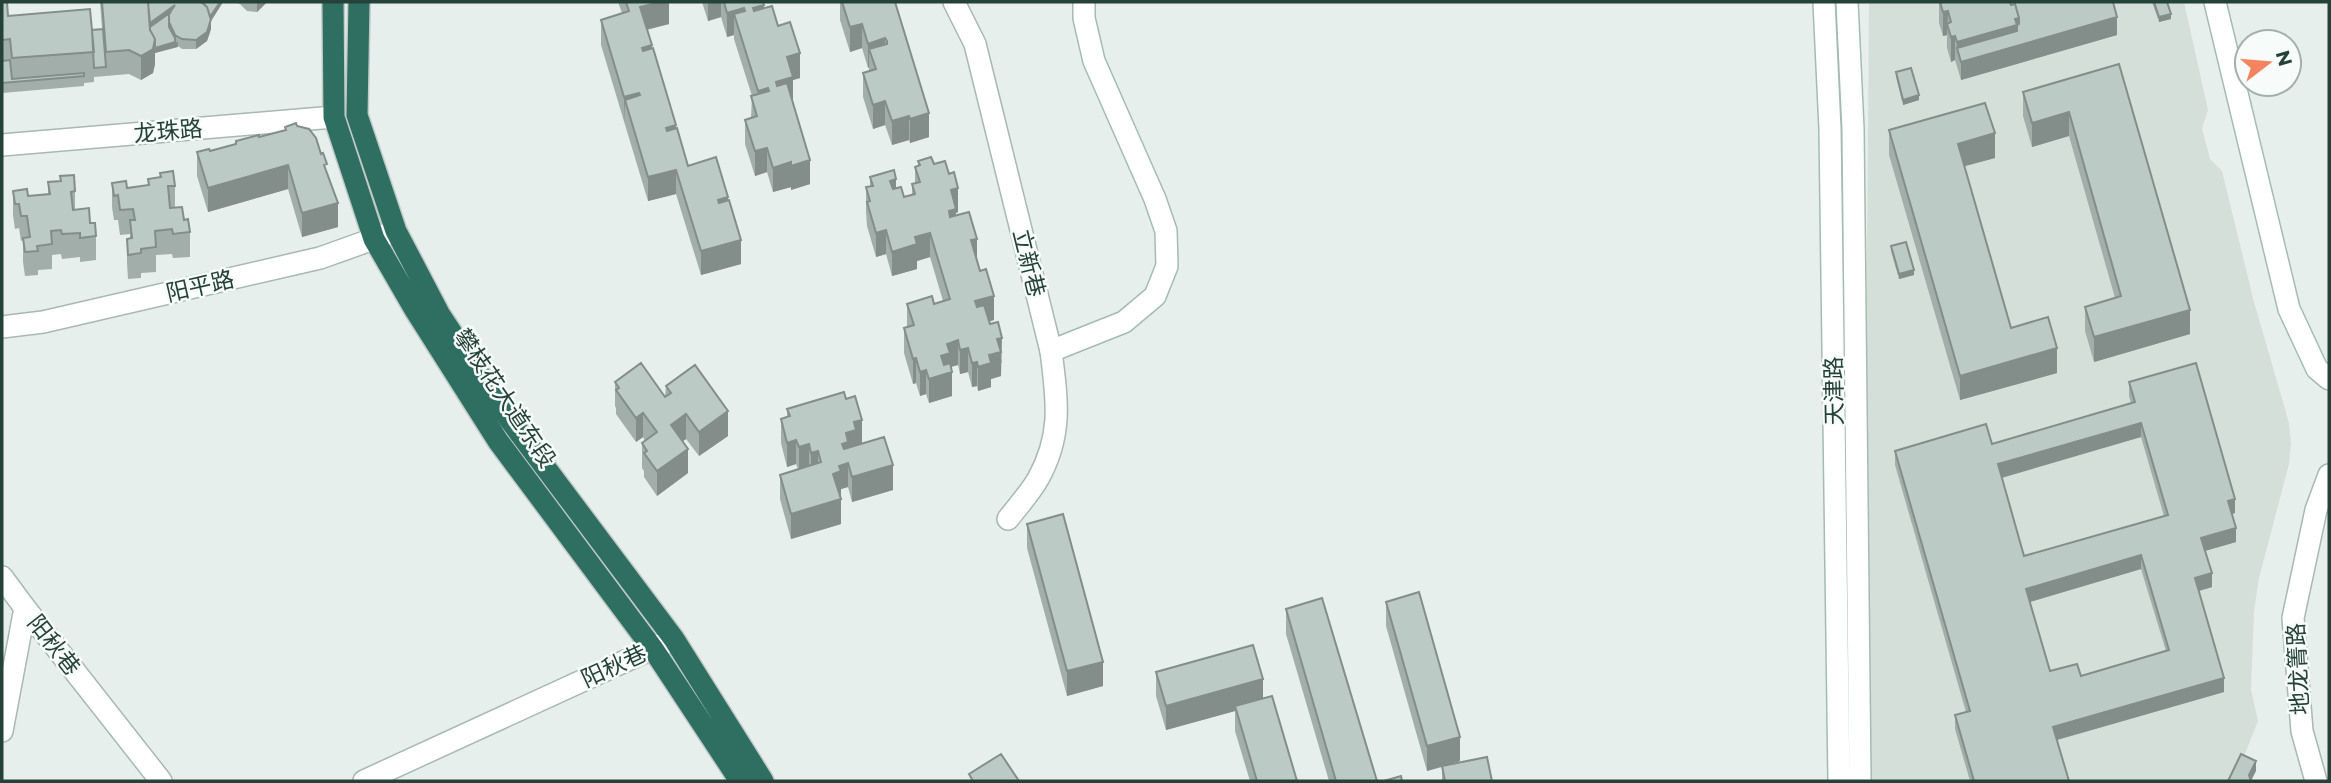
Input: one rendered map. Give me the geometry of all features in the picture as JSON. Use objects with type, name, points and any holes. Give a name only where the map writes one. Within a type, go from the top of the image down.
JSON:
[{"type":"highway","name":"攀枝花大道东段","points":[[333,2],[334,117],[374,239],[415,310],[493,432],[653,649],[740,781]]},
{"type":"highway","name":"攀枝花大道东段","points":[[359,2],[357,115],[396,231],[440,315],[509,419],[674,639],[763,781]]},
{"type":"street","name":"立新巷","points":[[954,2],[975,44],[1051,351],[1057,403],[1055,441],[1037,481],[1008,519]]},
{"type":"street","points":[[1051,351],[1124,322],[1155,296],[1167,266],[1166,231],[1155,199],[1094,61],[1084,18],[1084,2]]},
{"type":"street","name":"天津路","points":[[1824,2],[1830,129],[1839,781]]},
{"type":"street","points":[[1847,2],[1853,129],[1860,781]]},
{"type":"street","points":[[2215,2],[2289,309],[2317,369],[2329,379]]},
{"type":"street","name":"龙珠路","points":[[2,145],[334,117]]},
{"type":"street","name":"阳平路","points":[[2,327],[43,322],[320,258],[396,231]]},
{"type":"street","name":"地龙箐路","points":[[2316,781],[2302,731],[2293,618],[2316,510],[2329,475]]},
{"type":"street","points":[[2,576],[25,608]]},
{"type":"street","name":"阳秋巷","points":[[2,731],[25,608]]},
{"type":"street","name":"阳秋巷","points":[[25,608],[161,781]]},
{"type":"street","name":"阳秋巷","points":[[364,781],[674,639]]},
{"type":"shaded area","points":[[1869,2],[2184,2],[2208,110],[2202,128],[2210,159],[2222,171],[2254,302],[2289,423],[2291,443],[2289,464],[2259,578],[2254,611],[2251,690],[2258,721],[2241,764],[2251,781],[1869,781],[1863,769]]},
{"type":"building","points":[[2,2],[7,2],[8,16],[90,9],[94,52],[12,58],[10,39],[2,40]]},
{"type":"building","points":[[102,2],[148,2],[150,30],[155,39],[153,49],[141,56],[129,50],[106,52]]},
{"type":"building","points":[[148,2],[202,2],[211,19],[207,32],[196,40],[182,39],[175,35],[169,22],[169,14],[175,5],[150,23]]},
{"type":"building","points":[[201,2],[220,2],[210,17],[207,7]]},
{"type":"building","points":[[626,2],[661,2],[640,7],[652,45],[642,48],[643,51],[653,48],[676,125],[666,128],[667,131],[677,128],[688,166],[716,157],[728,197],[718,200],[719,203],[729,200],[741,240],[701,251],[676,170],[648,177],[625,100],[640,95],[639,93],[624,97],[601,20],[629,11]]},
{"type":"building","points":[[724,2],[763,2],[764,5],[753,8],[754,11],[772,6],[778,26],[790,22],[800,53],[787,57],[793,77],[776,82],[777,86],[787,83],[810,160],[773,168],[767,148],[755,151],[745,120],[757,116],[751,96],[769,91],[768,88],[758,91],[734,14],[745,11],[744,8],[727,13]]},
{"type":"building","points":[[842,2],[895,2],[929,113],[892,121],[885,101],[873,105],[863,73],[876,69],[869,49],[887,44],[887,41],[885,38],[868,44],[862,24],[850,27]]},
{"type":"building","points":[[1940,2],[2010,2],[2011,5],[2015,4],[2019,18],[2015,19],[2017,25],[1957,42],[1955,36],[1951,37],[1947,24],[1951,22],[1948,11],[1943,12]]},
{"type":"building","points":[[2010,2],[2113,2],[2117,17],[1961,62],[1957,48],[2017,31],[2019,18],[2015,4],[2011,5]]},
{"type":"building","points":[[2154,2],[2167,2],[2171,14],[2159,17]]},
{"type":"building","points":[[171,12],[169,27],[175,42],[155,48],[150,27]]},
{"type":"building","points":[[103,29],[106,67],[94,68],[92,30]]},
{"type":"building","points":[[10,60],[12,79],[84,73],[84,76],[2,83],[2,61]]},
{"type":"building","points":[[2119,64],[2190,310],[2094,337],[2085,307],[2121,296],[2069,112],[2032,123],[2023,92]]},
{"type":"building","points":[[1911,68],[1919,95],[1903,100],[1896,72]]},
{"type":"building","points":[[1985,103],[1995,133],[1958,144],[2011,328],[2048,317],[2057,348],[1960,376],[1889,130]]},
{"type":"building","points":[[296,123],[297,126],[309,129],[316,138],[338,203],[302,213],[288,165],[208,188],[197,152],[210,151],[236,144],[236,141],[286,130],[285,127]]},
{"type":"building","points":[[931,157],[934,164],[945,161],[949,174],[954,172],[958,188],[951,190],[956,209],[949,211],[950,217],[969,212],[977,239],[971,240],[980,271],[986,269],[994,296],[975,301],[977,307],[984,305],[990,324],[998,322],[1002,338],[997,339],[1001,352],[989,355],[991,363],[978,367],[977,362],[972,363],[968,348],[960,350],[958,340],[947,344],[950,353],[941,356],[944,365],[950,363],[952,372],[929,379],[926,370],[920,372],[916,358],[913,359],[904,328],[914,325],[907,304],[932,296],[934,304],[950,299],[930,233],[915,237],[917,244],[892,252],[886,230],[876,233],[867,202],[870,201],[866,187],[873,186],[870,177],[894,170],[896,179],[890,181],[893,189],[901,187],[904,197],[915,194],[912,184],[920,182],[915,167],[920,165],[918,161]]},
{"type":"building","points":[[173,171],[175,186],[168,186],[170,208],[182,207],[190,232],[173,234],[172,229],[155,231],[156,247],[141,249],[141,253],[128,255],[127,239],[132,238],[130,220],[135,220],[133,209],[120,210],[118,195],[114,196],[112,183],[126,181],[127,188],[149,185],[148,179]]},
{"type":"building","points":[[74,175],[75,191],[71,192],[73,210],[89,208],[90,223],[95,223],[96,236],[80,238],[80,233],[62,234],[61,230],[51,231],[52,244],[37,246],[38,251],[25,252],[23,238],[30,237],[27,216],[21,216],[13,191],[27,189],[28,196],[50,194],[48,182],[61,181],[60,176]]},
{"type":"building","points":[[1906,242],[1914,270],[1899,274],[1891,246]]},
{"type":"building","points":[[641,363],[665,397],[671,393],[666,386],[695,365],[728,411],[699,432],[686,414],[671,425],[688,449],[657,471],[644,453],[647,451],[642,443],[657,432],[643,413],[636,418],[616,390],[619,388],[615,382]]},
{"type":"building","points":[[2196,363],[2235,499],[2228,501],[2236,528],[2201,538],[2212,573],[2195,578],[2224,678],[2053,727],[2069,781],[1974,781],[1955,715],[1970,711],[1895,451],[1986,424],[1992,444],[2135,402],[2129,382]],"holes":[[[2141,423],[2168,515],[2024,556],[1998,464]],[[2141,555],[2169,650],[2081,676],[2077,664],[2050,671],[2026,589]]]},
{"type":"building","points":[[844,392],[846,399],[855,396],[862,420],[854,422],[856,430],[846,433],[848,442],[842,444],[844,449],[884,437],[893,465],[852,477],[848,463],[839,466],[841,471],[833,474],[841,499],[791,514],[780,475],[821,462],[818,451],[811,453],[809,444],[799,447],[796,440],[787,443],[781,419],[790,416],[787,409]]},
{"type":"building","points":[[1063,514],[1103,662],[1067,671],[1027,524]]},
{"type":"building","points":[[1419,592],[1460,737],[1427,746],[1386,602]]},
{"type":"building","points":[[1322,598],[1377,781],[1336,781],[1286,609]]},
{"type":"building","points":[[1253,645],[1263,679],[1166,706],[1156,672]]},
{"type":"building","points":[[1272,696],[1297,781],[1257,781],[1235,706]]},
{"type":"building","points":[[1001,754],[1019,781],[973,781],[969,774]]},
{"type":"building","points":[[2241,754],[2256,761],[2249,775],[2251,781],[2228,781]]},
{"type":"building","points":[[1487,757],[1492,781],[1445,781],[1442,766]]},
{"type":"building","points":[[1401,776],[1402,781],[1384,781]]}]
